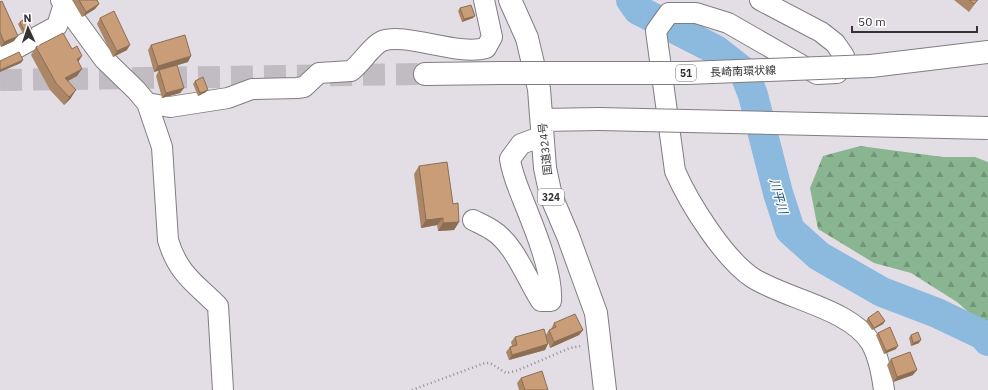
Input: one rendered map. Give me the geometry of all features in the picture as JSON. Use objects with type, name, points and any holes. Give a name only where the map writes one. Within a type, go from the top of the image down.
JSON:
[{"type":"highway","name":"国道324号","points":[[510,0],[527,38],[539,89],[545,168],[550,196],[568,236],[596,313],[605,390]]},
{"type":"highway","name":"51","points":[[871,66],[988,52]]},
{"type":"highway","name":"長崎南環状線","points":[[425,74],[687,73],[871,66],[988,59]]},
{"type":"highway","points":[[542,128],[599,119],[988,128]]},
{"type":"street","points":[[147,103],[170,107],[228,98],[252,89],[304,87],[319,74],[351,71],[381,41],[398,39],[447,48],[478,50],[486,48],[492,37],[484,0]]},
{"type":"street","points":[[760,0],[821,32],[835,43],[844,56],[842,67],[837,73],[817,74],[728,23],[696,14],[669,13],[656,31],[675,170],[683,189],[708,228],[731,256],[752,277],[779,292],[811,302],[856,326],[871,343],[881,370],[884,390]]},
{"type":"street","points":[[63,2],[104,59],[136,90],[147,103],[162,147],[168,240],[172,252],[188,279],[218,306],[223,390]]},
{"type":"street","points":[[0,57],[57,26],[63,2]]},
{"type":"street","points":[[473,220],[494,230],[522,265],[541,301],[551,301],[552,288],[532,223],[511,171],[510,160],[521,144],[542,128]]},
{"type":"path","points":[[412,390],[485,363],[490,363],[506,373],[516,371],[570,348],[600,343]]},
{"type":"green space","points":[[860,146],[943,157],[975,157],[988,162],[988,329],[957,302],[911,273],[874,263],[818,229],[810,188],[823,156]]},
{"type":"building","points":[[79,0],[97,0],[99,4],[86,12]]},
{"type":"building","points":[[969,0],[978,0],[974,4]]},
{"type":"building","points":[[2,1],[18,36],[4,42],[0,32],[0,2]]},
{"type":"building","points":[[471,5],[475,16],[464,19],[460,8]]},
{"type":"building","points":[[114,11],[130,45],[117,51],[100,18]]},
{"type":"building","points":[[26,18],[32,30],[26,34],[20,22]]},
{"type":"building","points":[[63,33],[72,49],[77,46],[82,56],[77,59],[82,69],[65,78],[76,90],[69,97],[56,83],[36,47]]},
{"type":"building","points":[[185,35],[191,56],[158,66],[151,45]]},
{"type":"building","points":[[19,52],[23,60],[0,70],[0,61]]},
{"type":"building","points":[[177,65],[184,88],[166,93],[159,70]]},
{"type":"building","points":[[203,77],[208,90],[200,93],[195,81]]},
{"type":"building","points":[[447,162],[453,204],[458,203],[459,222],[443,223],[443,218],[426,220],[419,166]]},
{"type":"building","points":[[878,311],[885,321],[874,328],[868,318]]},
{"type":"building","points":[[575,314],[583,330],[554,342],[549,330],[556,327],[554,323]]},
{"type":"building","points":[[890,327],[898,346],[886,351],[878,333]]},
{"type":"building","points":[[544,329],[548,344],[512,355],[510,347],[517,345],[515,337]]},
{"type":"building","points":[[918,332],[921,340],[913,343],[911,335]]},
{"type":"building","points":[[910,352],[917,370],[897,377],[891,359]]},
{"type":"building","points":[[542,371],[548,390],[525,390],[521,378]]},
{"type":"waterway","name":"川平川","points":[[631,0],[638,10],[716,50],[744,72],[753,95],[778,193],[790,230],[819,256],[882,292],[937,313],[983,335],[988,341]]},
{"type":"tunnel","points":[[0,80],[425,74]]}]
